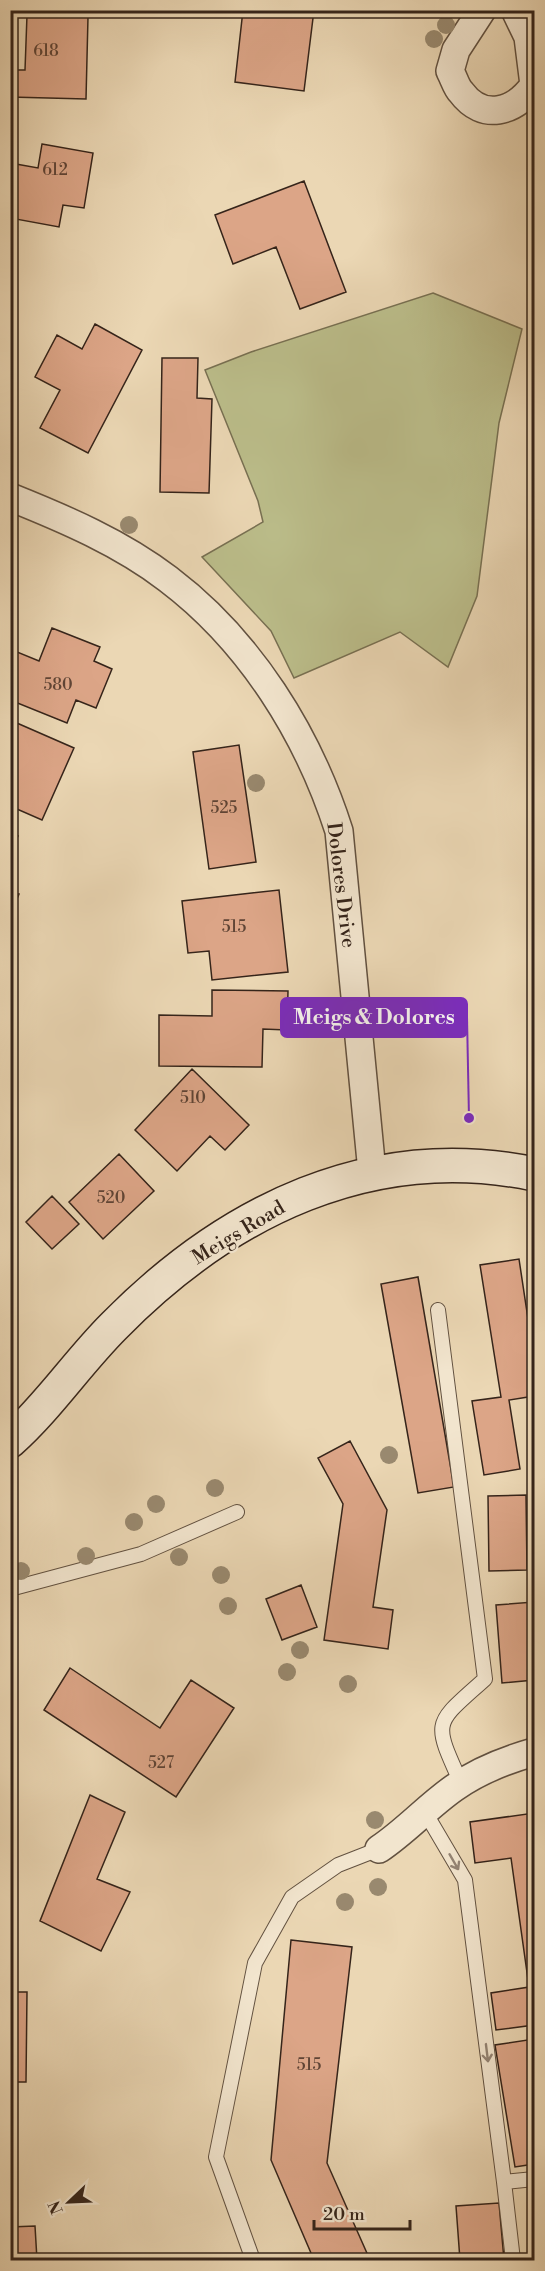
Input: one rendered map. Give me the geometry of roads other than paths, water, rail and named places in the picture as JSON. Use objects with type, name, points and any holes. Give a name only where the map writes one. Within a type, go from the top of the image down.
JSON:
[{"type":"main road","name":"Meigs Road","points":[[10,1441],[35,1418],[112,1327],[158,1284],[225,1235],[279,1205],[335,1182],[372,1172],[444,1164],[503,1168],[534,1174]]},
{"type":"street","points":[[482,10],[456,50],[450,71],[460,92],[478,108],[496,110],[510,108],[524,99],[534,85],[528,37],[515,10]]},
{"type":"street","name":"Dolores Drive","points":[[12,502],[104,538],[167,578],[241,649],[282,705],[315,766],[326,790],[339,831],[372,1172]]},
{"type":"street","points":[[379,1849],[401,1834],[461,1783],[498,1762],[534,1752]]},
{"type":"lane","points":[[438,1310],[485,1679],[445,1715],[440,1736],[461,1783]]},
{"type":"lane","points":[[10,1589],[141,1554],[237,1512]]},
{"type":"lane","points":[[425,1812],[465,1880],[513,2260]]},
{"type":"lane","points":[[253,2260],[216,2157],[255,1963],[292,1897],[338,1865],[379,1849]]},
{"type":"lane","points":[[504,2182],[534,2179]]},
{"type":"place","name":"Meigs & Dolores","points":[[469,1118]]}]
